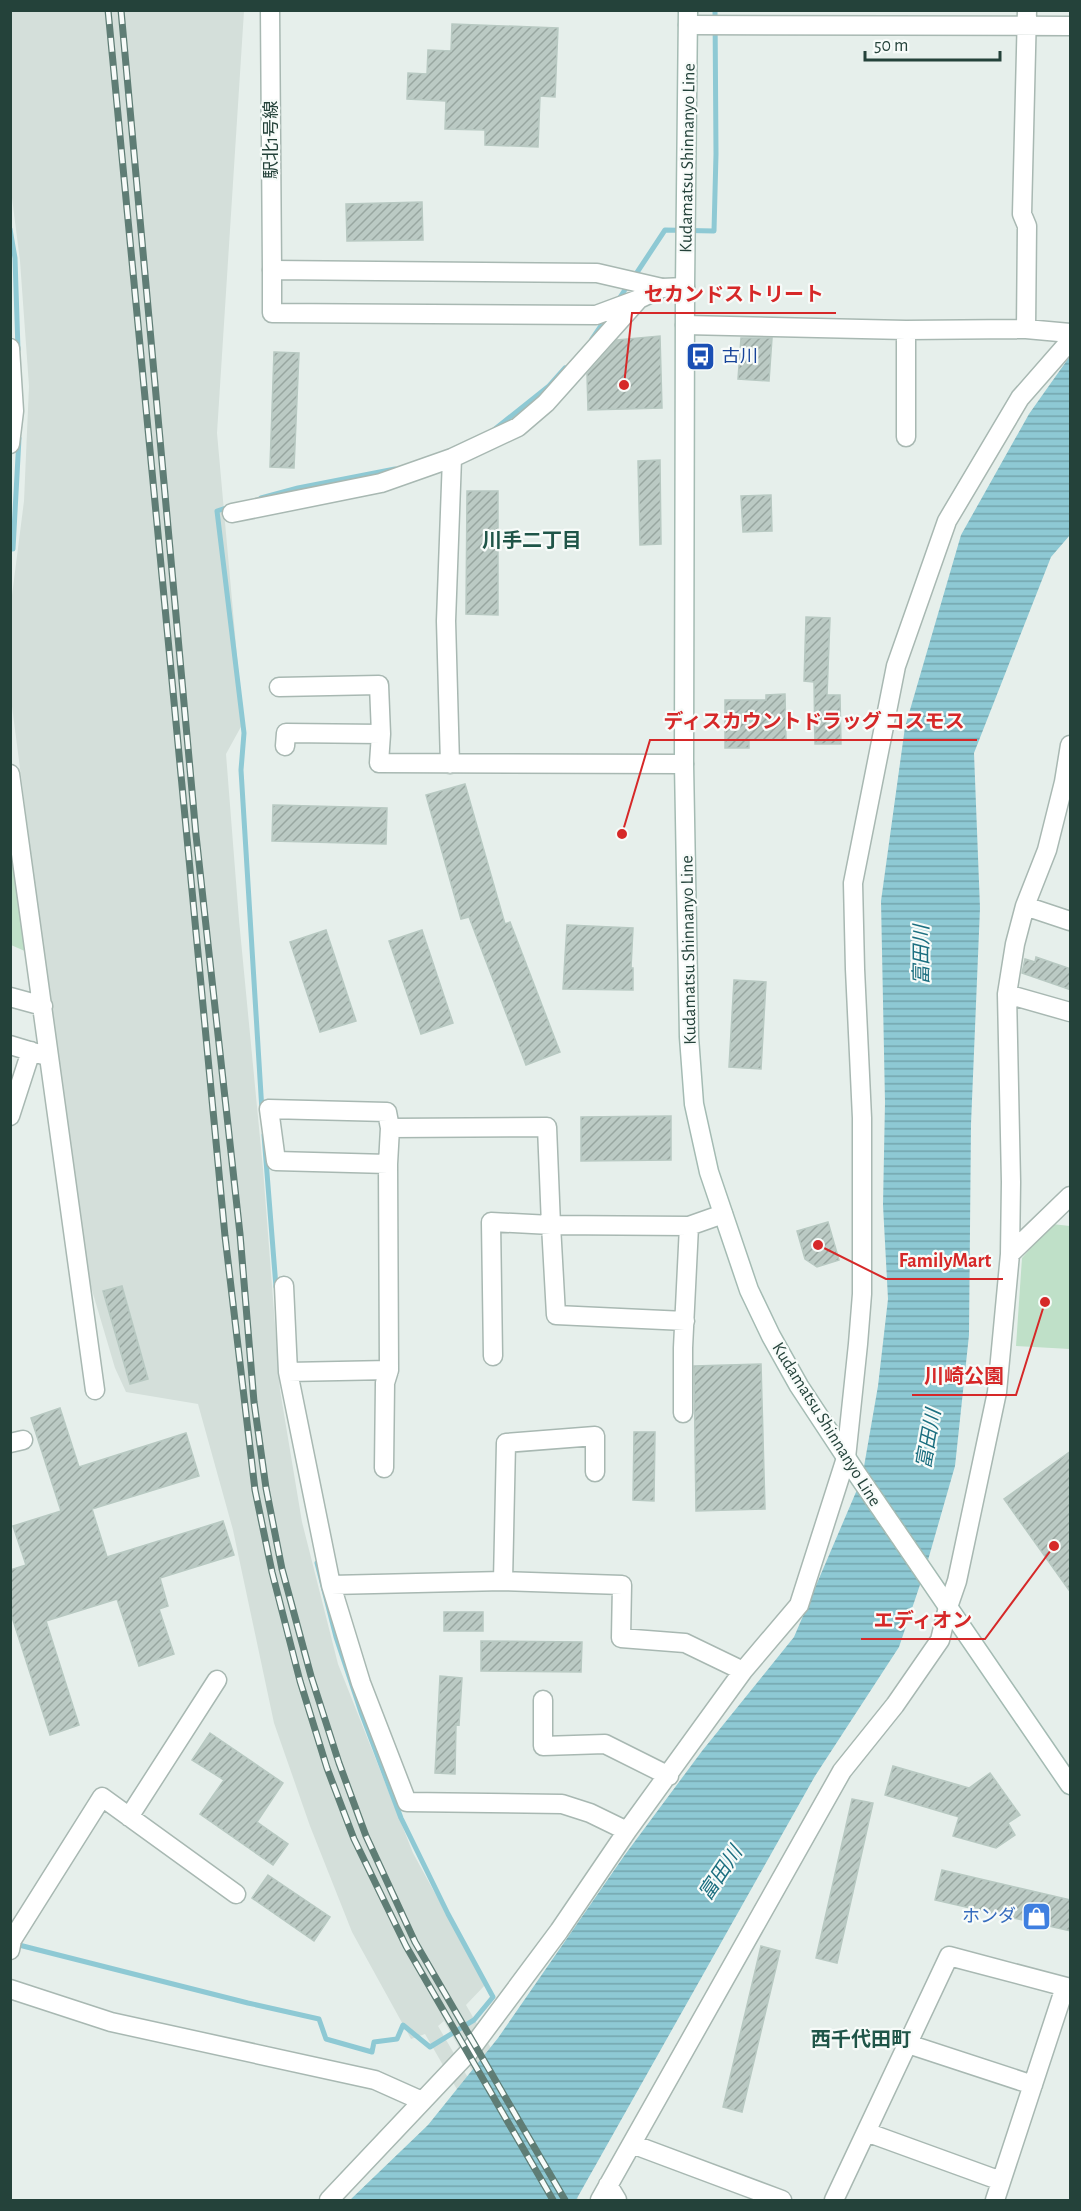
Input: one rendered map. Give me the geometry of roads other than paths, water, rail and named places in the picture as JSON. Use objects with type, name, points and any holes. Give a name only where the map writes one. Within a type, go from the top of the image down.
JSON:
[{"type":"street","name":"駅北1号線","points":[[270,10],[272,313],[596,315],[639,299]]},
{"type":"street","points":[[688,18],[1027,18],[1071,26]]},
{"type":"street","name":"Kudamatsu Shinnanyo Line","points":[[688,18],[684,764],[689,1037],[694,1104],[709,1172],[750,1290],[771,1336],[799,1386],[846,1458],[1071,1785]]},
{"type":"street","points":[[1026,329],[1027,226],[1022,214],[1027,18]]},
{"type":"street","points":[[272,270],[597,273],[662,288],[685,287]]},
{"type":"street","points":[[232,513],[381,483],[452,458],[518,427],[546,403],[639,299],[662,288]]},
{"type":"street","points":[[685,325],[906,330],[1026,329],[1071,333]]},
{"type":"street","points":[[906,330],[906,436]]},
{"type":"street","points":[[329,2200],[468,2053],[559,1931],[627,1831],[743,1671],[799,1605],[846,1458],[858,1344],[862,1282],[862,1118],[853,883],[896,666],[946,521],[1020,398],[1071,341]]},
{"type":"street","points":[[10,348],[14,411],[10,444]]},
{"type":"street","points":[[450,764],[446,621],[452,458]]},
{"type":"street","points":[[279,687],[379,685],[381,734],[379,763],[684,764]]},
{"type":"street","points":[[285,746],[286,733],[381,734]]},
{"type":"street","points":[[608,2195],[632,2144],[703,2013],[842,1771],[895,1705],[940,1640],[943,1600],[957,1581],[997,1392],[1010,1254],[1011,1182],[1007,994],[1024,906],[1047,850],[1067,783],[1071,745]]},
{"type":"street","points":[[10,774],[13,813],[43,1006],[95,1390]]},
{"type":"street","points":[[1024,906],[1071,921]]},
{"type":"street","points":[[1007,994],[1071,1012]]},
{"type":"street","points":[[10,997],[43,1006]]},
{"type":"street","points":[[10,1045],[50,1057]]},
{"type":"street","points":[[10,1116],[31,1051]]},
{"type":"street","points":[[384,1468],[385,1383],[389,1370],[388,1164],[390,1128],[387,1112],[269,1109],[276,1161],[388,1164]]},
{"type":"street","points":[[390,1128],[547,1127],[556,1315],[685,1321]]},
{"type":"street","points":[[1010,1254],[1071,1196]]},
{"type":"street","points":[[493,1356],[491,1222],[689,1226],[723,1214]]},
{"type":"street","points":[[683,1413],[689,1226]]},
{"type":"street","points":[[284,1286],[288,1372],[331,1585],[362,1683],[407,1802],[562,1804],[590,1813],[627,1831]]},
{"type":"street","points":[[288,1372],[389,1370]]},
{"type":"street","points":[[503,1581],[506,1443],[595,1436],[595,1472]]},
{"type":"street","points":[[331,1585],[503,1581],[622,1585],[621,1638],[685,1642],[743,1671]]},
{"type":"street","points":[[129,1817],[217,1680]]},
{"type":"street","points":[[543,1700],[543,1746],[605,1744],[669,1776]]},
{"type":"street","points":[[10,1950],[12,1940],[102,1797],[236,1894]]},
{"type":"street","points":[[834,2200],[949,1956],[1068,1987],[995,2200]]},
{"type":"street","points":[[10,1989],[111,2022],[375,2080],[422,2101]]},
{"type":"street","points":[[908,2044],[1033,2085]]},
{"type":"street","points":[[866,2132],[1001,2181]]},
{"type":"street","points":[[632,2144],[782,2200]]},
{"type":"water","name":"富田川","points":[[1070,356],[1070,535],[1051,557],[974,753],[980,908],[971,1124],[969,1335],[955,1466],[926,1567],[899,1647],[815,1776],[576,2200],[350,2200],[428,2125],[498,2038],[624,1856],[702,1751],[794,1637],[862,1478],[878,1386],[888,1299],[883,1205],[885,1102],[881,901],[905,727],[961,535],[1029,414]]},
{"type":"waterway","points":[[634,277],[665,230],[714,231],[715,10]]},
{"type":"waterway","points":[[10,229],[15,258],[18,350]]},
{"type":"waterway","points":[[617,302],[628,285]]},
{"type":"waterway","points":[[592,339],[607,317]]},
{"type":"waterway","points":[[495,429],[549,386],[565,368]]},
{"type":"waterway","points":[[10,549],[13,549],[19,438]]},
{"type":"waterway","points":[[261,498],[298,488],[395,469]]},
{"type":"waterway","points":[[229,507],[217,511],[244,733],[241,770],[262,1111]]},
{"type":"waterway","points":[[264,1135],[276,1287]]},
{"type":"waterway","points":[[15,1944],[319,2019],[326,2039],[372,2052],[374,2042],[397,2039],[403,2025],[430,2047],[474,2020],[493,1997],[448,1914],[401,1818],[361,1712],[336,1637],[317,1563]]},
{"type":"railway","points":[[108,10],[225,1236],[255,1490],[272,1572],[300,1681],[327,1768],[354,1839],[406,1946],[553,2200]]},
{"type":"railway","points":[[121,10],[196,835],[240,1234],[254,1402],[266,1488],[282,1569],[311,1676],[339,1763],[366,1836],[415,1942],[565,2200]]},
{"type":"place","name":"古川","points":[[701,356]]},
{"type":"place","name":"セカンドストリート","points":[[624,385]]},
{"type":"place","name":"ディスカウントドラッグ コスモス","points":[[622,834]]},
{"type":"place","name":"FamilyMart","points":[[818,1245]]},
{"type":"place","name":"川崎公園","points":[[1045,1302]]},
{"type":"place","name":"エディオン","points":[[1054,1546]]},
{"type":"place","name":"ホンダ","points":[[1037,1916]]},
{"type":"district","name":"川手二丁目","points":[[532,540]]},
{"type":"district","name":"西千代田町","points":[[861,2039]]}]
